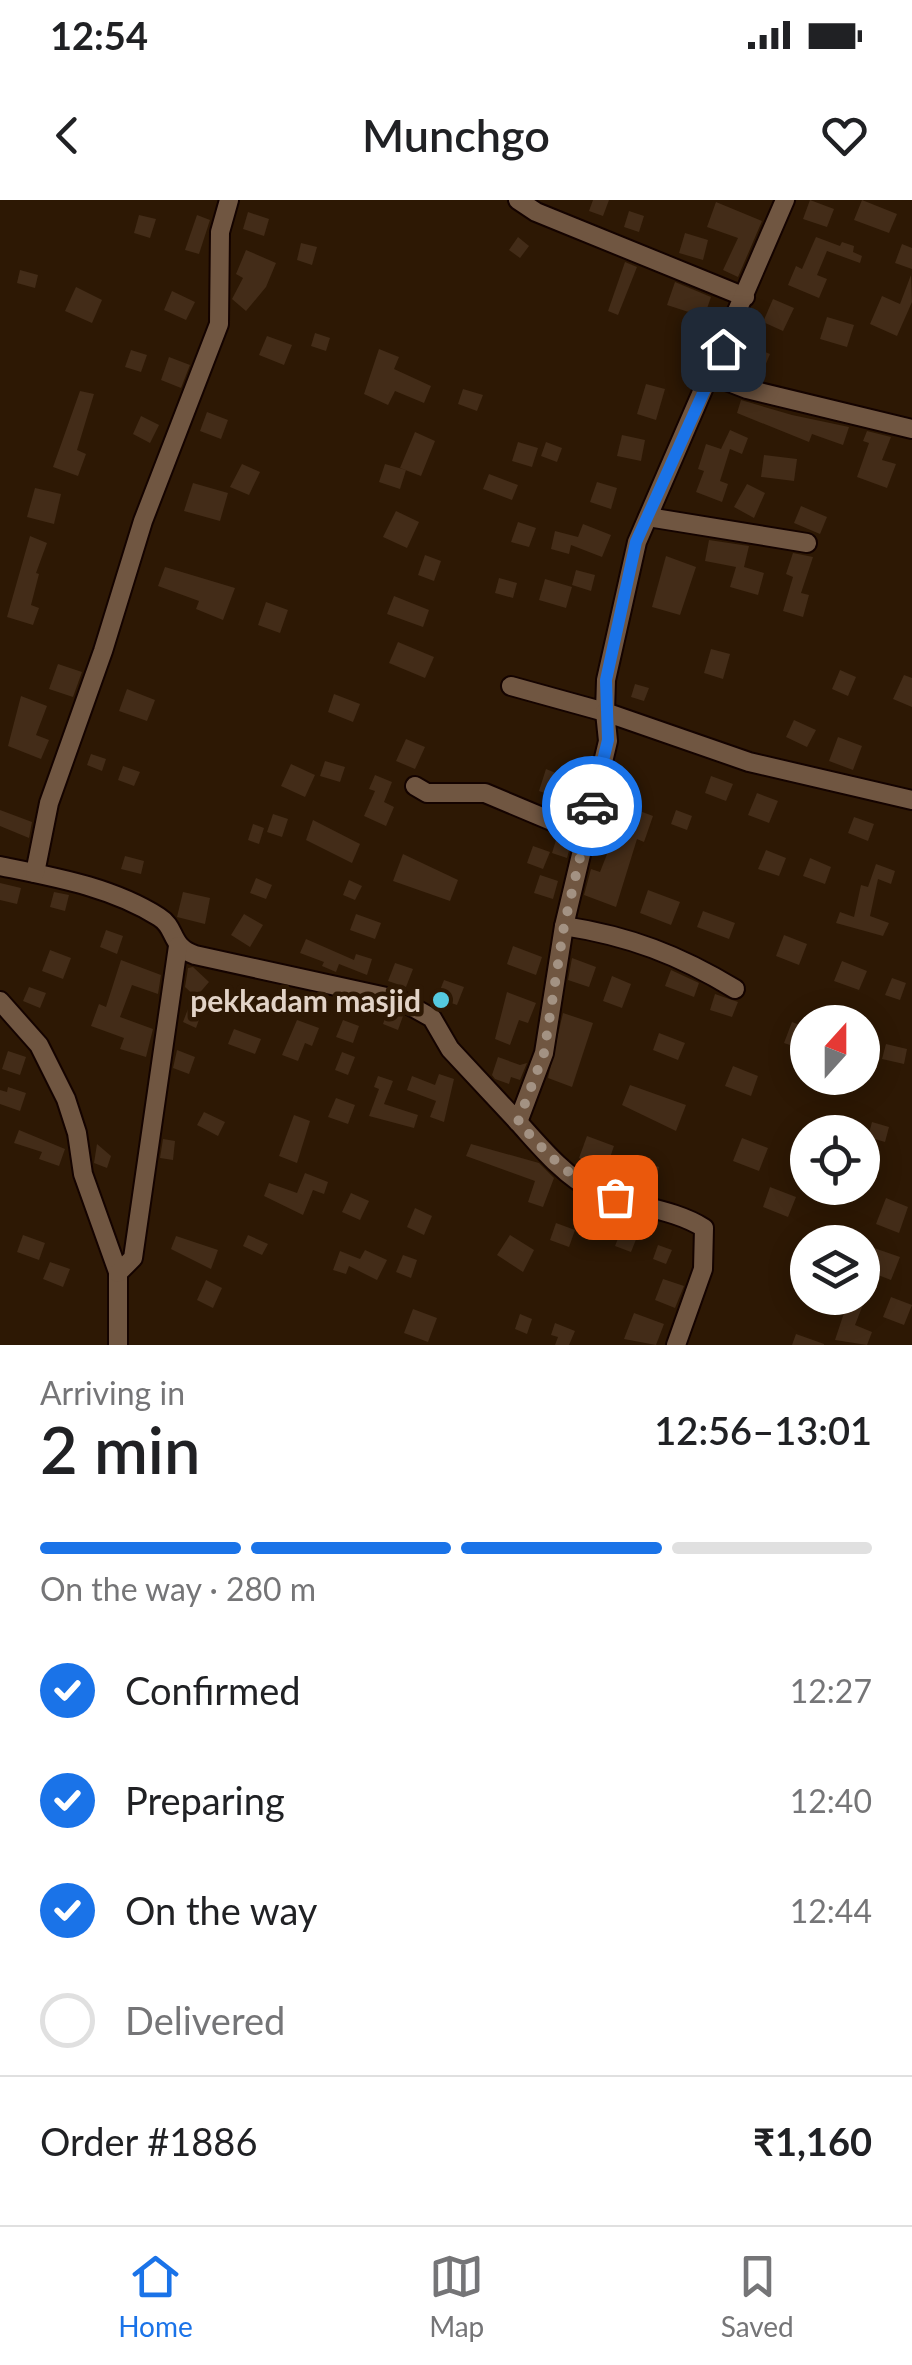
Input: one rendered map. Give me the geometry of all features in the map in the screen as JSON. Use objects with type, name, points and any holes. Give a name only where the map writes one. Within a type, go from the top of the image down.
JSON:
[{"type":"street","points":[[35,873],[49,803],[104,651],[143,521],[219,324],[220,232],[229,200]]},
{"type":"street","points":[[518,200],[536,212],[745,297]]},
{"type":"street","points":[[518,1122],[544,1053],[564,926],[608,740],[605,712],[614,636],[636,542],[785,200]]},
{"type":"street","points":[[712,375],[747,389],[912,429]]},
{"type":"street","points":[[648,517],[807,543]]},
{"type":"street","points":[[511,686],[605,712],[749,762],[912,800]]},
{"type":"street","points":[[416,786],[427,792],[485,793],[585,834]]},
{"type":"street","points":[[0,866],[100,888],[165,920],[178,946],[133,1258],[118,1273]]},
{"type":"street","points":[[564,926],[618,934],[662,949],[735,989]]},
{"type":"street","points":[[178,946],[195,955],[400,1000],[432,1018],[450,1049],[545,1152],[594,1191],[664,1210],[704,1228],[703,1269],[676,1345]]},
{"type":"street","points":[[553,999],[573,1005]]},
{"type":"street","points":[[0,1001],[53,1066],[77,1133],[83,1174],[118,1273],[118,1345]]},
{"type":"building","points":[[593,200],[609,200],[603,216],[589,211]]},
{"type":"building","points":[[810,200],[834,209],[827,227],[803,219]]},
{"type":"building","points":[[862,200],[897,214],[889,233],[854,220]]},
{"type":"building","points":[[716,202],[762,221],[738,277],[723,270],[738,238],[707,227]]},
{"type":"building","points":[[629,211],[644,216],[639,232],[624,227]]},
{"type":"building","points":[[248,212],[269,219],[264,236],[243,229]]},
{"type":"building","points":[[139,215],[156,219],[150,238],[134,233]]},
{"type":"building","points":[[197,215],[210,220],[199,254],[185,250]]},
{"type":"building","points":[[685,233],[708,240],[703,260],[679,253]]},
{"type":"building","points":[[518,237],[529,246],[520,258],[509,250]]},
{"type":"building","points":[[816,237],[840,246],[842,242],[854,246],[853,252],[862,256],[860,263],[827,251],[817,275],[827,279],[819,298],[788,285],[796,266],[802,269]]},
{"type":"building","points":[[301,243],[317,247],[312,265],[297,260]]},
{"type":"building","points":[[902,244],[912,248],[912,269],[895,263]]},
{"type":"building","points":[[246,250],[276,263],[266,287],[246,311],[232,299],[243,278],[236,274]]},
{"type":"building","points":[[625,262],[637,267],[618,315],[608,311]]},
{"type":"building","points":[[20,270],[38,275],[35,288],[17,283]]},
{"type":"building","points":[[911,275],[912,302],[897,336],[870,324],[882,296],[900,304]]},
{"type":"building","points":[[675,282],[711,297],[704,317],[667,305]]},
{"type":"building","points":[[76,287],[102,300],[92,323],[65,311]]},
{"type":"building","points":[[172,291],[195,302],[186,320],[164,310]]},
{"type":"building","points":[[773,299],[794,308],[783,331],[763,322]]},
{"type":"building","points":[[827,317],[854,325],[847,347],[820,339]]},
{"type":"building","points":[[315,333],[330,338],[326,351],[311,346]]},
{"type":"building","points":[[267,336],[292,345],[284,365],[259,355]]},
{"type":"building","points":[[743,343],[770,354],[760,378],[733,368]]},
{"type":"building","points":[[379,349],[399,357],[394,369],[431,386],[424,403],[395,391],[388,405],[364,394]]},
{"type":"building","points":[[131,350],[147,355],[141,372],[125,367]]},
{"type":"building","points":[[169,357],[190,365],[181,388],[161,380]]},
{"type":"building","points":[[646,384],[665,389],[656,420],[637,414]]},
{"type":"building","points":[[463,389],[483,395],[477,411],[458,404]]},
{"type":"building","points":[[80,391],[94,394],[77,450],[86,454],[78,476],[53,467]]},
{"type":"building","points":[[741,400],[849,427],[843,445],[812,434],[809,442],[737,413]]},
{"type":"building","points":[[207,412],[228,420],[221,439],[200,431]]},
{"type":"building","points":[[141,416],[159,425],[150,443],[133,434]]},
{"type":"building","points":[[730,430],[748,438],[742,454],[730,449],[720,481],[728,484],[722,502],[696,492],[704,471],[698,469],[706,444],[721,449]]},
{"type":"building","points":[[867,431],[891,437],[882,460],[896,464],[887,488],[857,477],[869,443],[863,441]]},
{"type":"building","points":[[415,432],[435,441],[421,476],[400,468]]},
{"type":"building","points":[[622,435],[645,440],[641,461],[617,456]]},
{"type":"building","points":[[518,442],[538,448],[532,467],[512,461]]},
{"type":"building","points":[[546,442],[562,448],[557,462],[541,456]]},
{"type":"building","points":[[764,455],[797,459],[794,481],[761,477]]},
{"type":"building","points":[[242,464],[260,472],[249,495],[230,487]]},
{"type":"building","points":[[385,464],[406,470],[400,489],[379,482]]},
{"type":"building","points":[[489,474],[518,485],[512,500],[483,489]]},
{"type":"building","points":[[597,482],[617,488],[611,509],[590,502]]},
{"type":"building","points":[[193,483],[228,493],[220,521],[184,511]]},
{"type":"building","points":[[747,484],[765,493],[754,518],[734,507]]},
{"type":"building","points":[[35,488],[61,494],[54,524],[27,517]]},
{"type":"building","points":[[801,506],[827,517],[820,534],[794,523]]},
{"type":"building","points":[[396,511],[419,522],[407,548],[383,537]]},
{"type":"building","points":[[518,522],[536,528],[529,547],[511,542]]},
{"type":"building","points":[[583,524],[611,535],[602,557],[571,545],[569,554],[551,549],[555,531],[578,537]]},
{"type":"building","points":[[30,536],[47,543],[36,573],[39,574],[31,605],[39,608],[33,625],[7,617]]},
{"type":"building","points":[[709,540],[749,546],[744,567],[764,573],[758,595],[730,587],[736,567],[705,561]]},
{"type":"building","points":[[793,553],[813,557],[801,593],[809,595],[803,617],[783,611],[793,577],[786,574]]},
{"type":"building","points":[[425,555],[441,561],[434,581],[418,575]]},
{"type":"building","points":[[666,556],[696,567],[680,615],[652,607]]},
{"type":"building","points":[[165,567],[235,588],[223,620],[196,609],[199,601],[158,586]]},
{"type":"building","points":[[576,570],[595,575],[591,591],[572,585]]},
{"type":"building","points":[[499,578],[517,583],[513,598],[495,593]]},
{"type":"building","points":[[545,579],[572,587],[566,608],[539,600]]},
{"type":"building","points":[[394,596],[429,610],[423,627],[387,614]]},
{"type":"building","points":[[266,602],[288,610],[280,633],[258,625]]},
{"type":"building","points":[[398,642],[434,657],[425,678],[389,663]]},
{"type":"building","points":[[711,649],[730,654],[723,679],[704,673]]},
{"type":"building","points":[[58,664],[82,672],[73,697],[49,689]]},
{"type":"building","points":[[840,670],[856,677],[848,696],[832,689]]},
{"type":"building","points":[[904,675],[912,678],[912,707],[893,699]]},
{"type":"building","points":[[635,684],[649,688],[644,701],[631,697]]},
{"type":"building","points":[[127,689],[155,700],[147,721],[119,711]]},
{"type":"building","points":[[334,694],[360,704],[353,722],[328,712]]},
{"type":"building","points":[[21,696],[47,706],[36,735],[49,740],[41,759],[8,746]]},
{"type":"building","points":[[794,720],[816,730],[807,747],[786,737]]},
{"type":"building","points":[[838,737],[862,746],[853,770],[829,761]]},
{"type":"building","points":[[406,739],[425,747],[415,769],[396,761]]},
{"type":"building","points":[[91,754],[106,759],[102,771],[87,765]]},
{"type":"building","points":[[325,761],[345,767],[340,782],[320,776]]},
{"type":"building","points":[[291,764],[315,775],[305,797],[281,786]]},
{"type":"building","points":[[123,766],[140,772],[134,786],[118,780]]},
{"type":"building","points":[[546,769],[585,785],[577,818],[561,811],[564,800],[539,791]]},
{"type":"building","points":[[375,775],[392,782],[384,802],[394,807],[386,826],[364,816],[375,791],[369,789]]},
{"type":"building","points":[[711,776],[733,784],[726,801],[705,793]]},
{"type":"building","points":[[612,789],[633,797],[629,807],[653,816],[644,842],[637,839],[616,907],[584,895],[591,869],[600,872],[611,844],[619,847],[629,821],[604,812]]},
{"type":"building","points":[[757,793],[778,801],[769,823],[748,815]]},
{"type":"building","points":[[0,810],[32,822],[29,838],[0,826]]},
{"type":"building","points":[[676,810],[692,816],[687,830],[671,824]]},
{"type":"building","points":[[273,814],[288,819],[282,837],[267,832]]},
{"type":"building","points":[[854,817],[874,824],[868,841],[848,833]]},
{"type":"building","points":[[313,820],[360,844],[352,863],[306,840]]},
{"type":"building","points":[[253,824],[264,828],[259,844],[248,840]]},
{"type":"building","points":[[557,837],[571,843],[567,858],[552,853]]},
{"type":"building","points":[[533,846],[550,852],[543,869],[527,863]]},
{"type":"building","points":[[766,850],[786,858],[779,876],[758,869]]},
{"type":"building","points":[[403,854],[458,880],[450,901],[393,881]]},
{"type":"building","points":[[125,856],[144,861],[141,874],[121,869]]},
{"type":"building","points":[[810,858],[831,867],[825,884],[803,876]]},
{"type":"building","points":[[876,864],[895,871],[891,884],[878,879],[870,916],[889,923],[883,936],[836,923],[840,912],[854,917],[861,885],[868,887]]},
{"type":"building","points":[[540,875],[558,881],[553,899],[534,893]]},
{"type":"building","points":[[256,878],[272,885],[266,899],[250,893]]},
{"type":"building","points":[[349,880],[362,886],[355,900],[343,895]]},
{"type":"building","points":[[0,883],[21,888],[17,904],[0,900]]},
{"type":"building","points":[[648,890],[680,902],[671,925],[640,913]]},
{"type":"building","points":[[54,892],[69,895],[65,911],[50,907]]},
{"type":"building","points":[[183,892],[210,898],[205,924],[177,917]]},
{"type":"building","points":[[703,911],[735,923],[729,939],[697,927]]},
{"type":"building","points":[[244,914],[263,925],[250,947],[231,935]]},
{"type":"building","points":[[356,914],[381,923],[375,939],[350,930]]},
{"type":"building","points":[[106,930],[123,936],[117,954],[100,947]]},
{"type":"building","points":[[784,935],[807,944],[799,965],[776,956]]},
{"type":"building","points":[[306,939],[354,960],[356,954],[372,959],[367,975],[339,964],[336,972],[322,966],[324,962],[300,953]]},
{"type":"building","points":[[513,946],[542,957],[536,975],[507,964]]},
{"type":"building","points":[[50,950],[71,958],[63,979],[42,971]]},
{"type":"building","points":[[572,958],[596,967],[589,987],[568,980]]},
{"type":"building","points":[[121,960],[161,975],[158,994],[132,985],[120,1017],[153,1029],[146,1057],[120,1049],[124,1038],[91,1026],[99,1004],[106,1007]]},
{"type":"building","points":[[842,961],[867,971],[859,990],[834,981]]},
{"type":"building","points":[[395,963],[413,969],[406,987],[388,981]]},
{"type":"building","points":[[193,967],[209,982],[196,997],[185,987],[188,968]]},
{"type":"building","points":[[671,970],[699,983],[694,997],[665,986]]},
{"type":"building","points":[[612,976],[631,984],[622,1008],[603,1001]]},
{"type":"building","points":[[892,978],[906,983],[900,1000],[885,995]]},
{"type":"building","points":[[444,980],[464,987],[457,1005],[437,998]]},
{"type":"building","points":[[29,987],[46,993],[40,1008],[23,1001]]},
{"type":"building","points":[[507,992],[536,1003],[528,1023],[519,1020],[510,1045],[495,1039]]},
{"type":"building","points":[[715,994],[738,1002],[732,1017],[710,1010]]},
{"type":"building","points":[[188,1009],[201,1014],[196,1028],[183,1022]]},
{"type":"building","points":[[388,1010],[403,1016],[398,1030],[383,1024]]},
{"type":"building","points":[[563,1013],[593,1023],[572,1087],[548,1078]]},
{"type":"building","points":[[297,1020],[319,1028],[312,1046],[305,1043],[298,1061],[282,1055]]},
{"type":"building","points":[[343,1020],[359,1026],[353,1043],[336,1037]]},
{"type":"building","points":[[234,1029],[261,1039],[255,1054],[228,1044]]},
{"type":"building","points":[[659,1033],[685,1043],[678,1060],[653,1050]]},
{"type":"building","points":[[886,1044],[907,1049],[904,1064],[882,1059]]},
{"type":"building","points":[[177,1050],[195,1057],[189,1074],[173,1068]]},
{"type":"building","points":[[8,1051],[26,1057],[20,1075],[2,1069]]},
{"type":"building","points":[[342,1052],[355,1057],[348,1075],[335,1070]]},
{"type":"building","points":[[498,1057],[520,1065],[527,1063],[520,1080],[511,1077],[509,1084],[495,1079],[492,1075]]},
{"type":"building","points":[[733,1066],[758,1076],[751,1096],[725,1086]]},
{"type":"building","points":[[439,1074],[454,1079],[444,1122],[430,1117],[436,1101],[407,1090],[412,1076],[435,1085]]},
{"type":"building","points":[[378,1076],[393,1081],[384,1104],[418,1115],[414,1128],[369,1116],[379,1089],[374,1087]]},
{"type":"building","points":[[630,1085],[686,1105],[676,1131],[622,1105]]},
{"type":"building","points":[[8,1087],[26,1093],[20,1111],[0,1104],[0,1090],[7,1092]]},
{"type":"building","points":[[336,1098],[355,1105],[348,1124],[328,1117]]},
{"type":"building","points":[[204,1112],[225,1122],[218,1136],[197,1125]]},
{"type":"building","points":[[294,1115],[310,1121],[297,1163],[279,1156]]},
{"type":"building","points":[[880,1124],[889,1127],[885,1142],[880,1141]]},
{"type":"building","points":[[19,1130],[65,1149],[59,1166],[39,1159],[42,1152],[14,1143]]},
{"type":"building","points":[[587,1136],[614,1146],[606,1169],[579,1158]]},
{"type":"building","points":[[742,1138],[768,1148],[759,1171],[733,1161]]},
{"type":"building","points":[[163,1139],[175,1141],[173,1160],[160,1158]]},
{"type":"building","points":[[97,1144],[111,1156],[107,1168],[94,1163]]},
{"type":"building","points":[[471,1144],[539,1163],[554,1178],[543,1207],[528,1202],[535,1181],[466,1156]]},
{"type":"building","points":[[637,1159],[659,1167],[654,1184],[631,1176]]},
{"type":"building","points":[[305,1173],[328,1182],[324,1194],[313,1190],[303,1215],[264,1196],[269,1183],[297,1193]]},
{"type":"building","points":[[770,1187],[790,1195],[793,1205],[788,1217],[763,1207]]},
{"type":"building","points":[[351,1193],[369,1201],[360,1220],[342,1212]]},
{"type":"building","points":[[886,1198],[908,1207],[899,1233],[876,1224]]},
{"type":"building","points":[[415,1208],[432,1216],[424,1235],[407,1227]]},
{"type":"building","points":[[556,1223],[575,1230],[569,1247],[550,1240]]},
{"type":"building","points":[[621,1231],[637,1237],[631,1252],[615,1246]]},
{"type":"building","points":[[23,1235],[45,1243],[39,1260],[17,1252]]},
{"type":"building","points":[[248,1235],[268,1244],[262,1255],[243,1246]]},
{"type":"building","points":[[510,1235],[534,1250],[523,1272],[497,1255]]},
{"type":"building","points":[[176,1236],[218,1250],[211,1269],[171,1249]]},
{"type":"building","points":[[658,1245],[672,1250],[666,1264],[653,1259]]},
{"type":"building","points":[[365,1250],[387,1260],[377,1280],[349,1266],[346,1274],[333,1270],[340,1251],[360,1259]]},
{"type":"building","points":[[880,1250],[900,1257],[891,1280],[880,1276]]},
{"type":"building","points":[[403,1255],[417,1260],[411,1278],[396,1272]]},
{"type":"building","points":[[50,1262],[70,1269],[63,1287],[43,1279]]},
{"type":"building","points":[[663,1279],[684,1286],[675,1308],[655,1300]]},
{"type":"building","points":[[206,1280],[222,1288],[213,1308],[197,1300]]},
{"type":"building","points":[[891,1297],[912,1305],[904,1325],[883,1317]]},
{"type":"building","points":[[413,1309],[437,1318],[428,1342],[404,1333]]},
{"type":"building","points":[[634,1313],[664,1324],[656,1345],[624,1339]]},
{"type":"building","points":[[520,1314],[532,1319],[527,1334],[515,1329]]},
{"type":"building","points":[[843,1315],[859,1315],[855,1325],[872,1332],[867,1345],[835,1340]]},
{"type":"building","points":[[555,1323],[575,1331],[569,1345],[555,1345],[558,1337],[551,1335]]},
{"type":"building","points":[[796,1334],[824,1344],[824,1345],[792,1345]]},
{"type":"way so far","points":[[592,806],[564,926],[544,1053],[518,1122],[569,1172],[594,1191],[615,1197]]},
{"type":"place","name":"pekkadam masjid","points":[[441,1000]]},
{"type":"route","points":[[592,806],[608,740],[606,680],[636,542],[723,349]]}]
